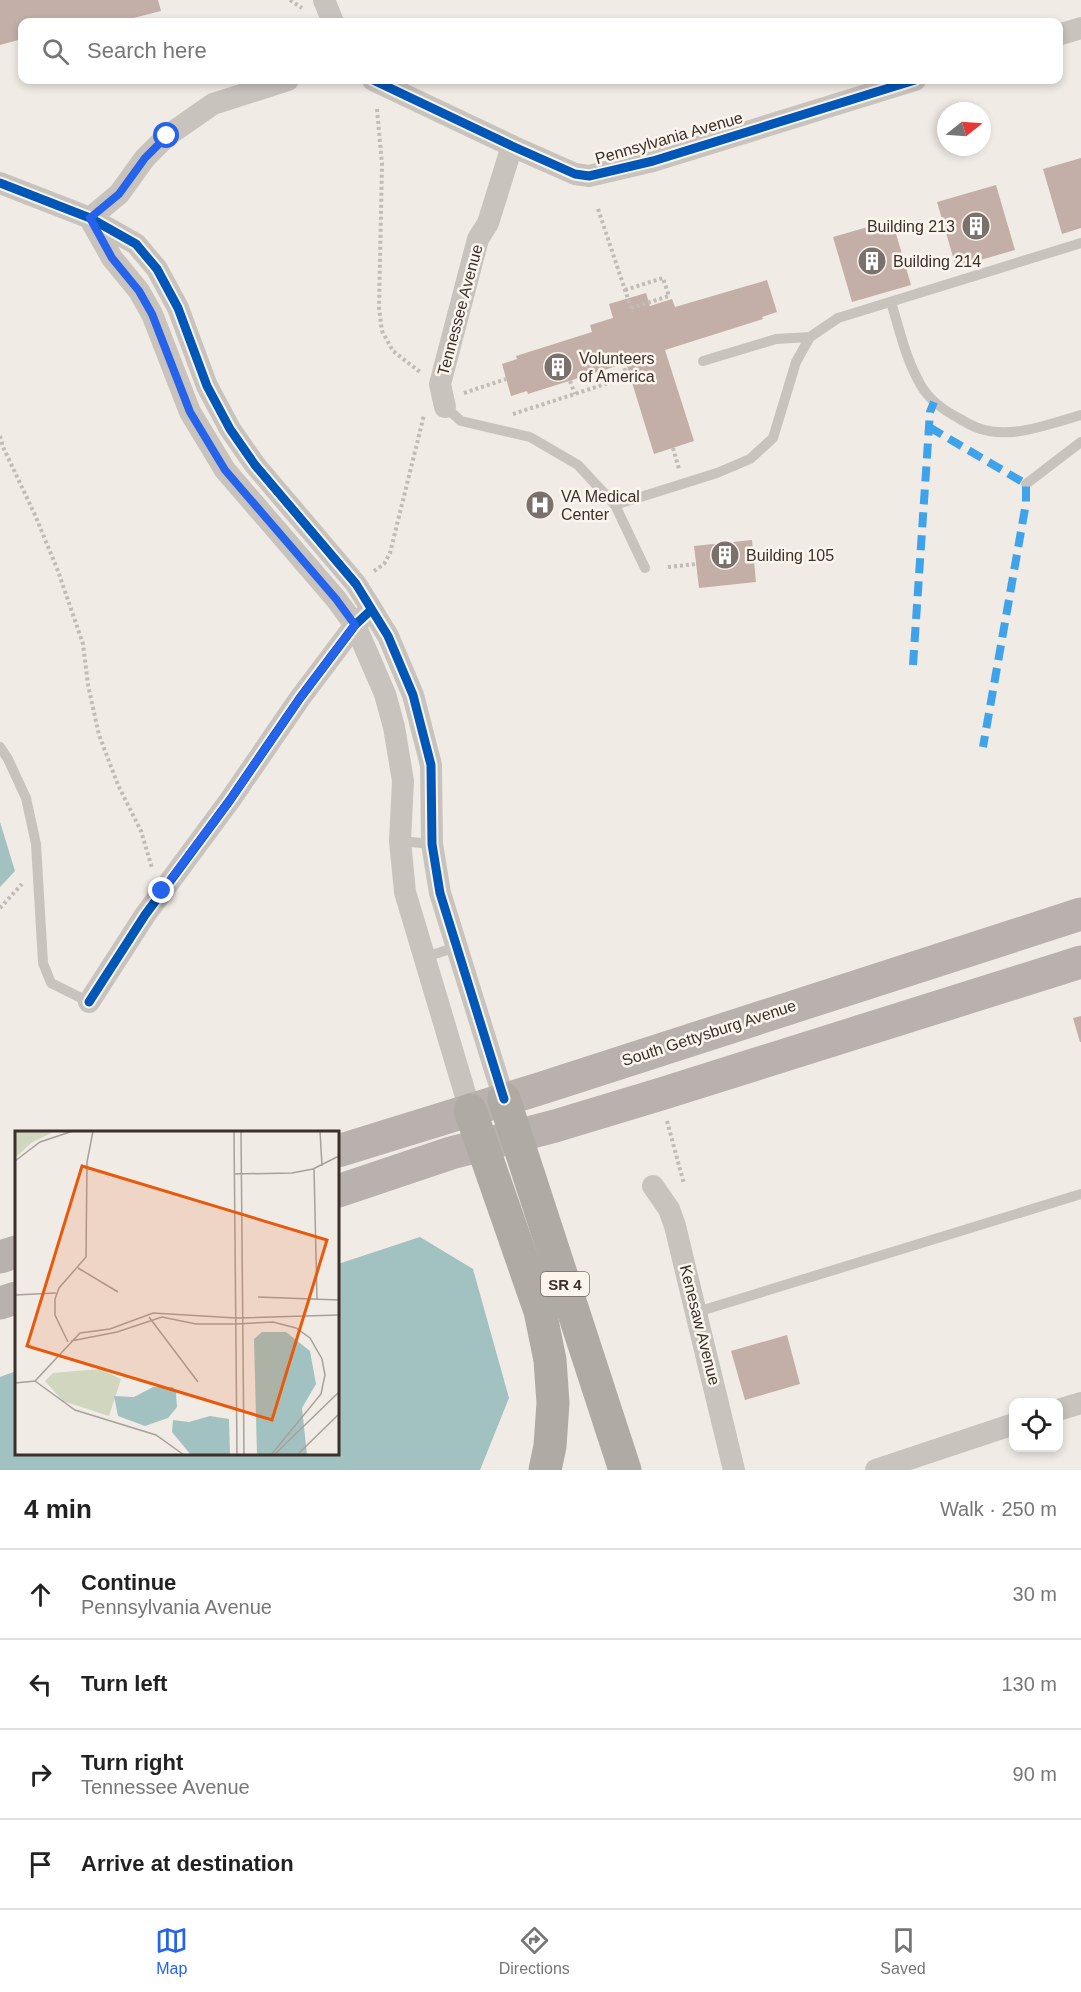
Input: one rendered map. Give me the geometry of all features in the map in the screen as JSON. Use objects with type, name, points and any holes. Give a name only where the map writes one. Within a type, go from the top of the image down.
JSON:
[{"type":"highway","name":"SR 4","points":[[504,1099],[624,1470]]},
{"type":"highway","points":[[470,1110],[540,1311],[550,1360],[553,1403],[550,1446],[545,1470]]},
{"type":"main road","name":"South Gettysburg Avenue","points":[[339,1151],[1081,914]]},
{"type":"main road","points":[[339,1191],[451,1153],[673,1091],[1081,962]]},
{"type":"main road","points":[[0,1257],[15,1252]]},
{"type":"main road","points":[[0,1303],[15,1298]]},
{"type":"street","points":[[324,0],[331,18]]},
{"type":"street","points":[[1063,34],[1081,28]]},
{"type":"street","points":[[90,218],[119,194],[145,158],[167,136],[213,104],[231,96],[274,84]]},
{"type":"street","name":"Pennsylvania Avenue","points":[[381,84],[575,174],[589,176],[653,161],[902,84]]},
{"type":"street","name":"Tennessee Avenue","points":[[444,403],[440,384],[478,239],[488,223],[512,146]]},
{"type":"street","points":[[0,183],[90,218],[136,244],[157,269],[178,308],[207,386],[230,429],[255,465],[356,584],[388,636],[413,695],[431,765],[432,844],[440,893],[504,1099]]},
{"type":"street","points":[[90,218],[112,258],[139,291],[152,314],[190,412],[225,470],[336,599],[355,625],[385,693],[404,781],[400,842],[405,892],[470,1110]]},
{"type":"street","points":[[89,1002],[145,915],[230,800],[300,698],[355,625],[371,610]]},
{"type":"street","name":"Kenesaw Avenue","points":[[653,1186],[669,1209],[675,1226],[734,1470]]},
{"type":"street","points":[[1063,1409],[1081,1403]]},
{"type":"street","points":[[876,1470],[1009,1426]]},
{"type":"lane","points":[[615,505],[706,476],[750,459],[773,438],[796,362],[810,337],[838,318],[1081,243]]},
{"type":"lane","points":[[891,302],[907,358],[919,383],[934,402],[950,413],[978,429],[1006,432],[1035,429],[1081,415]]},
{"type":"lane","points":[[703,361],[776,339],[810,337]]},
{"type":"lane","points":[[444,403],[460,421],[530,437],[578,465],[615,505],[645,568]]},
{"type":"lane","points":[[1026,484],[1081,442]]},
{"type":"lane","points":[[0,747],[26,798],[36,844],[43,963],[51,983],[89,1002]]},
{"type":"lane","points":[[400,842],[432,844]]},
{"type":"lane","points":[[423,958],[456,947]]},
{"type":"lane","points":[[697,1312],[1081,1194]]},
{"type":"path","points":[[376,104],[382,164],[379,308],[382,331],[393,351],[426,376]]},
{"type":"path","points":[[598,209],[625,290],[632,310],[669,296],[663,278],[625,290]]},
{"type":"path","points":[[513,414],[628,377],[622,364]]},
{"type":"path","points":[[366,577],[384,564],[390,553],[444,403],[506,379]]},
{"type":"path","points":[[570,381],[574,394]]},
{"type":"path","points":[[0,436],[58,571],[83,644],[88,685],[99,735],[118,785],[141,831],[153,872]]},
{"type":"path","points":[[668,567],[696,564]]},
{"type":"path","points":[[0,908],[29,876],[38,876]]},
{"type":"path","points":[[665,1113],[684,1184]]},
{"type":"water","points":[[0,822],[15,871],[0,887]]},
{"type":"water","points":[[420,1237],[473,1269],[509,1398],[480,1470],[0,1470],[0,1377],[15,1371],[15,1455],[339,1455],[339,1264]]},
{"type":"building","points":[[0,0],[158,0],[161,11],[134,18],[18,18],[18,40],[0,45]]},
{"type":"building","points":[[1081,158],[1081,228],[1062,234],[1043,169]]},
{"type":"building","name":"Building 213","points":[[996,185],[1015,250],[956,267],[937,202]]},
{"type":"building","name":"Building 214","points":[[892,220],[911,285],[852,302],[833,237]]},
{"type":"building","name":"Volunteers of America","points":[[767,280],[777,312],[762,317],[763,319],[665,350],[694,441],[654,454],[626,363],[528,394],[527,391],[511,396],[502,364],[517,359],[516,356],[592,332],[590,325],[613,318],[609,304],[646,293],[650,306],[672,299],[675,307]]},
{"type":"building","name":"Building 105","points":[[752,540],[756,582],[699,588],[694,546]]},
{"type":"building","points":[[1081,1016],[1081,1042],[1080,1042],[1073,1018]]},
{"type":"building","points":[[787,1335],[800,1384],[745,1400],[731,1351]]},
{"type":"marked path","points":[[913,665],[930,412],[934,402]]},
{"type":"marked path","points":[[929,427],[1026,484],[1026,503],[983,747]]},
{"type":"cycle path","points":[[381,84],[575,174],[589,176],[653,161],[902,84]]},
{"type":"cycle path","points":[[0,183],[90,218],[136,244],[157,269],[178,308],[207,386],[230,429],[255,465],[356,584],[388,636],[413,695],[431,765],[432,844],[440,893],[504,1099]]},
{"type":"cycle path","points":[[89,1002],[145,915],[230,800],[300,698],[355,625],[371,610]]},
{"type":"place","name":"Building 213","points":[[976,226]]},
{"type":"place","name":"Building 214","points":[[872,261]]},
{"type":"place","name":"Volunteers of America","points":[[558,367]]},
{"type":"place","name":"VA Medical Center","points":[[540,505]]},
{"type":"place","name":"Building 105","points":[[725,555]]},
{"type":"route","points":[[162,891],[355,625],[336,599],[225,470],[190,412],[152,314],[139,291],[112,258],[90,218],[119,194],[145,158],[167,136]]}]
